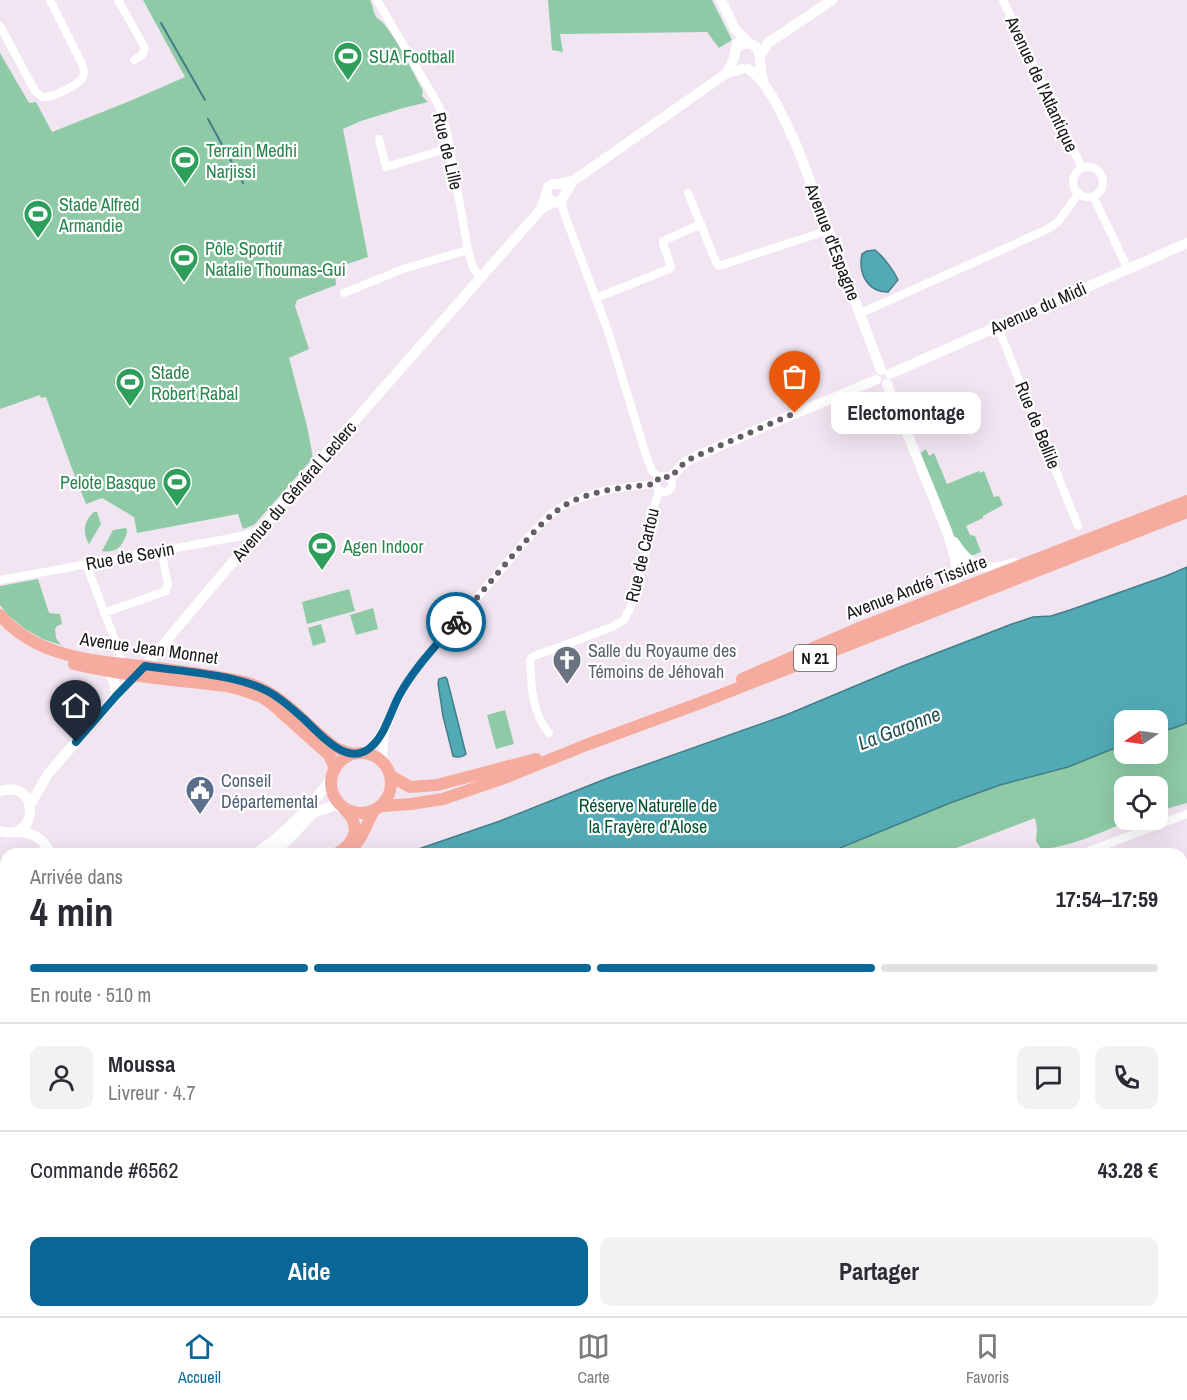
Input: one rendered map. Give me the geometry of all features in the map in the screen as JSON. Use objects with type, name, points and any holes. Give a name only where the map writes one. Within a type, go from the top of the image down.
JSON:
[{"type":"main road","name":"Avenue André Tissidre","points":[[662,716],[859,628],[1187,501]]},
{"type":"main road","name":"Avenue André Tissidre","points":[[378,809],[449,798],[523,771],[1187,512]]},
{"type":"main road","name":"Avenue Jean Monnet","points":[[0,615],[22,636],[39,645],[122,669]]},
{"type":"main road","name":"Avenue Jean Monnet","points":[[0,625],[24,646],[47,656],[95,669],[140,670],[227,678],[249,683],[276,696],[332,745],[357,754]]},
{"type":"main road","name":"Avenue Jean Monnet","points":[[140,670],[232,687],[262,697],[295,723],[329,755],[333,773]]},
{"type":"main road","name":"Avenue André Tissidre","points":[[391,776],[410,787],[437,785],[586,745]]},
{"type":"main road","points":[[345,848],[352,840],[354,822],[332,793],[333,773],[342,760],[357,754],[369,754],[384,762],[392,783],[387,799],[352,848]]},
{"type":"main road","points":[[343,808],[364,814],[378,809]]},
{"type":"street","points":[[0,26],[38,94],[49,97],[62,92],[81,80],[84,71],[50,0]]},
{"type":"street","points":[[118,0],[145,48],[142,55],[134,60]]},
{"type":"street","name":"Rue de Lille","points":[[377,0],[439,106],[447,132],[468,249],[473,267],[480,278]]},
{"type":"street","points":[[721,0],[737,31],[756,51],[760,75],[766,88]]},
{"type":"street","points":[[756,51],[832,0]]},
{"type":"street","name":"Avenue de l'Atlantique","points":[[1003,0],[1082,168]]},
{"type":"street","points":[[737,31],[735,53],[737,66],[758,76],[766,88]]},
{"type":"street","points":[[735,53],[740,45],[756,51]]},
{"type":"street","points":[[745,69],[755,66],[756,51]]},
{"type":"street","name":"Avenue du Général Leclerc","points":[[727,73],[735,53]]},
{"type":"street","name":"Avenue du Général Leclerc","points":[[16,832],[27,823],[31,811],[30,805],[48,774],[542,208],[557,201],[573,181],[727,73],[745,69]]},
{"type":"street","name":"Avenue d'Espagne","points":[[766,88],[798,149],[884,377],[947,531],[957,571],[953,591]]},
{"type":"street","points":[[379,140],[386,167],[450,148]]},
{"type":"street","points":[[1091,167],[1099,171],[1103,179],[1102,188],[1093,196],[1086,197],[1078,193],[1073,185],[1077,171],[1082,168],[1091,167]]},
{"type":"street","name":"Avenue du Général Leclerc","points":[[559,184],[573,181]]},
{"type":"street","points":[[384,762],[383,745],[392,714],[399,695],[417,667],[534,531],[551,515],[571,502],[612,489],[661,483],[652,471],[647,458],[596,298],[557,201],[548,187],[553,184],[559,184],[564,189],[557,201]]},
{"type":"street","points":[[688,193],[719,266],[829,231]]},
{"type":"street","points":[[861,313],[1046,230],[1058,222],[1078,193]]},
{"type":"street","points":[[1093,196],[1128,268]]},
{"type":"street","points":[[596,298],[669,269],[671,266],[663,241],[701,224]]},
{"type":"street","name":"Avenue du Midi","points":[[661,483],[694,457],[884,377],[997,325],[1187,243]]},
{"type":"street","points":[[344,293],[403,269],[468,249]]},
{"type":"street","name":"Rue de Bellile","points":[[997,325],[1078,526]]},
{"type":"street","name":"Rue de Cartou","points":[[549,733],[538,715],[530,660],[539,654],[614,626],[624,620],[632,604],[646,551],[653,508],[661,483]]},
{"type":"street","name":"Rue de Sevin","points":[[0,580],[242,536],[260,530]]},
{"type":"street","points":[[947,531],[961,554],[979,566],[1007,566],[1082,542]]},
{"type":"street","points":[[104,612],[166,591],[168,584],[161,550]]},
{"type":"street","points":[[86,564],[119,651],[122,669]]},
{"type":"street","points":[[108,671],[114,681],[116,696]]},
{"type":"street","points":[[357,754],[372,746],[392,714]]},
{"type":"street","points":[[264,848],[283,832],[326,786],[333,773]]},
{"type":"street","name":"Avenue du Général Leclerc","points":[[18,791],[31,786],[48,774]]},
{"type":"street","points":[[0,791],[9,789],[18,791],[23,794],[30,805]]},
{"type":"street","points":[[278,848],[314,813],[335,805],[343,808]]},
{"type":"street","points":[[1097,848],[1187,814]]},
{"type":"street","points":[[0,831],[32,833],[40,838],[48,848]]},
{"type":"green space","points":[[143,0],[370,0],[377,18],[395,40],[423,91],[422,96],[428,102],[361,121],[343,129],[368,257],[335,268],[336,285],[297,300],[295,306],[309,349],[289,358],[313,458],[254,525],[243,529],[238,514],[137,533],[134,517],[102,498],[86,504],[46,397],[41,398],[40,395],[0,409],[0,53],[29,103],[36,102],[52,132],[185,77]]},
{"type":"green space","points":[[548,0],[712,0],[732,40],[719,48],[707,32],[560,34],[563,52],[552,50]]},
{"type":"green space","points":[[926,449],[929,456],[934,453],[947,484],[984,471],[994,497],[999,496],[1003,505],[966,526],[970,535],[975,536],[981,552],[971,556],[963,550],[953,534],[919,454]]},
{"type":"green space","points":[[94,512],[97,512],[101,524],[89,544],[85,535],[85,527]]},
{"type":"green space","points":[[126,528],[126,536],[116,550],[102,551],[113,530]]},
{"type":"green space","points":[[38,579],[49,613],[60,614],[62,624],[55,629],[56,638],[61,645],[43,639],[25,629],[0,605],[0,586]]},
{"type":"green space","points":[[349,589],[355,611],[307,624],[302,602]]},
{"type":"green space","points":[[373,608],[378,629],[356,635],[350,615]]},
{"type":"green space","points":[[321,624],[326,642],[313,646],[308,628]]},
{"type":"green space","points":[[505,710],[514,744],[496,749],[487,715]]},
{"type":"green space","points":[[1187,723],[1187,803],[1168,808],[1168,776],[1114,776],[1114,827],[1063,846],[1040,848],[1036,841],[1035,818],[956,848],[842,848],[950,803],[1000,785],[1068,767],[1114,748],[1114,764],[1168,764],[1168,730]]},
{"type":"water","points":[[875,250],[898,280],[888,292],[869,285],[861,268],[862,254]]},
{"type":"water","name":"La Garonne","points":[[1187,567],[1187,723],[1168,730],[1168,710],[1114,710],[1114,748],[1068,767],[1000,785],[950,803],[840,848],[422,848],[500,821],[608,778],[786,715],[1012,624],[1033,617],[1051,616]]},
{"type":"water","points":[[445,677],[466,754],[460,757],[453,756],[443,716],[438,683],[439,679]]},
{"type":"waterway","points":[[161,23],[205,100]]},
{"type":"waterway","points":[[208,119],[243,183]]},
{"type":"way so far","points":[[456,622],[534,531],[558,510],[583,497],[612,489],[656,484],[659,477],[670,478],[685,462],[694,457],[795,413]]},
{"type":"place","name":"SUA Football","points":[[348,82]]},
{"type":"place","name":"Terrain Medhi Narjissi","points":[[185,186]]},
{"type":"place","name":"Stade Alfred Armandie","points":[[38,240]]},
{"type":"place","name":"Pôle Sportif Natalie Thoumas-Gui","points":[[184,284]]},
{"type":"place","name":"Stade Robert Rabal","points":[[130,408]]},
{"type":"place","name":"Electomontage","points":[[795,413]]},
{"type":"place","name":"Pelote Basque","points":[[177,508]]},
{"type":"place","name":"Agen Indoor","points":[[322,572]]},
{"type":"place","name":"Salle du Royaume des Témoins de Jéhovah","points":[[567,686]]},
{"type":"place","name":"Conseil Départemental","points":[[200,816]]},
{"type":"route","points":[[76,742],[128,682],[145,666],[249,683],[276,696],[332,745],[353,754],[360,754],[375,742],[392,714],[399,695],[415,670],[456,622]]},
{"type":"park label","name":"Réserve Naturelle de la Frayère d'Alose","points":[[648,815]]}]
